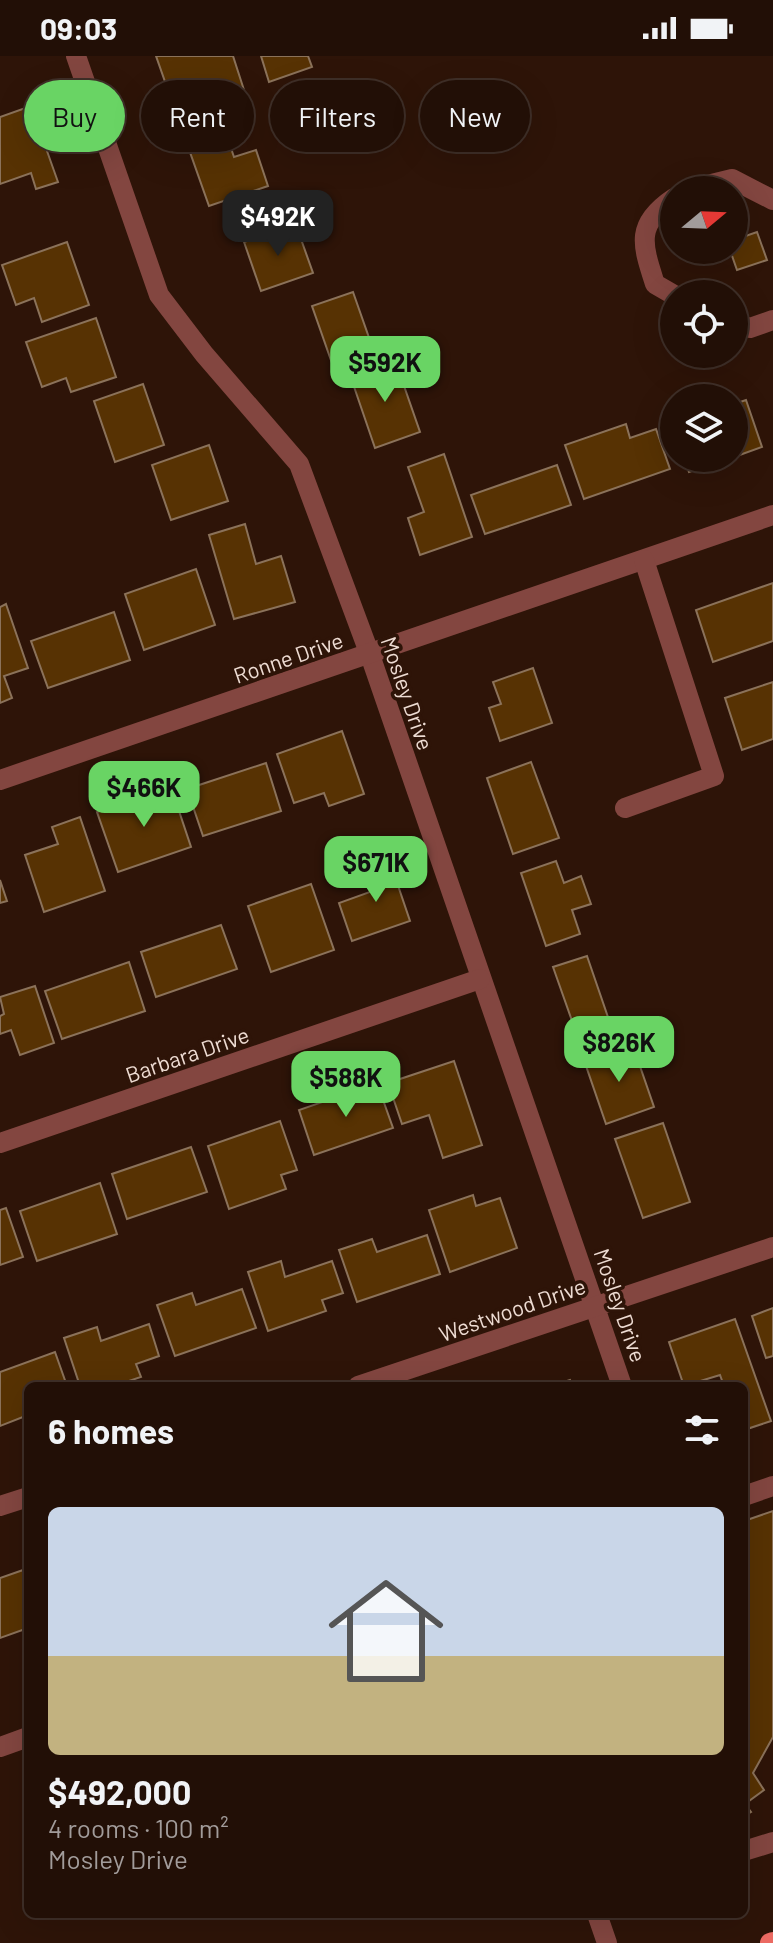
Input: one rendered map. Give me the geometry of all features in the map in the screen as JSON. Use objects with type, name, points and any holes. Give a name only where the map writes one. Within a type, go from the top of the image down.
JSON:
[{"type":"street","name":"Mosley Drive","points":[[76,56],[159,295],[204,354],[299,464],[370,655],[621,1382]]},
{"type":"street","points":[[748,187],[773,200]]},
{"type":"street","points":[[660,207],[653,212],[642,244],[655,284],[660,287]]},
{"type":"street","points":[[748,327],[773,320]]},
{"type":"street","name":"Ronne Drive","points":[[0,780],[773,515]]},
{"type":"street","points":[[625,808],[714,776],[644,560]]},
{"type":"street","name":"Barbara Drive","points":[[0,1143],[480,979]]},
{"type":"street","name":"Westwood Drive","points":[[370,1382],[773,1247]]},
{"type":"street","points":[[748,1495],[773,1486]]},
{"type":"street","points":[[0,1506],[24,1498]]},
{"type":"street","points":[[0,1747],[24,1738]]},
{"type":"street","points":[[748,1850],[773,1842]]},
{"type":"street","points":[[598,1918],[607,1943]]},
{"type":"building","points":[[156,56],[233,56],[241,80],[164,80]]},
{"type":"building","points":[[261,56],[308,56],[312,67],[269,82]]},
{"type":"building","points":[[24,108],[24,152],[47,152],[58,182],[36,189],[31,173],[0,184],[0,117]]},
{"type":"building","points":[[256,150],[268,186],[209,206],[190,152],[232,152],[234,157]]},
{"type":"building","points":[[296,225],[313,273],[261,291],[244,242]]},
{"type":"building","points":[[757,232],[767,260],[737,270],[735,264],[748,264],[748,235]]},
{"type":"building","points":[[67,242],[89,305],[42,322],[34,298],[16,305],[2,265]]},
{"type":"building","points":[[353,292],[374,352],[333,366],[312,306]]},
{"type":"building","points":[[96,318],[116,377],[71,392],[66,378],[42,387],[26,342]]},
{"type":"building","points":[[395,360],[420,432],[375,448],[350,375]]},
{"type":"building","points":[[143,384],[164,445],[115,462],[94,401]]},
{"type":"building","points":[[748,406],[762,447],[748,452]]},
{"type":"building","points":[[626,424],[630,438],[656,429],[660,440],[661,472],[584,499],[565,445]]},
{"type":"building","points":[[209,445],[228,501],[171,520],[152,465]]},
{"type":"building","points":[[444,454],[472,537],[420,555],[408,518],[424,512],[408,467]]},
{"type":"building","points":[[557,465],[571,505],[485,534],[471,495]]},
{"type":"building","points":[[245,524],[256,564],[281,556],[295,602],[234,619],[209,535]]},
{"type":"building","points":[[196,569],[215,625],[144,650],[125,594]]},
{"type":"building","points":[[773,583],[773,641],[713,662],[696,610]]},
{"type":"building","points":[[6,604],[28,668],[4,676],[12,698],[0,703],[0,607]]},
{"type":"building","points":[[114,612],[130,660],[48,688],[31,641]]},
{"type":"building","points":[[533,668],[552,723],[500,741],[489,708],[501,704],[493,682]]},
{"type":"building","points":[[773,682],[773,739],[742,750],[725,698]]},
{"type":"building","points":[[342,731],[364,794],[329,806],[324,793],[294,803],[277,754]]},
{"type":"building","points":[[531,762],[559,838],[513,854],[487,778]]},
{"type":"building","points":[[266,763],[281,811],[203,836],[187,789]]},
{"type":"building","points":[[171,787],[191,847],[118,872],[97,812]]},
{"type":"building","points":[[80,817],[105,891],[44,912],[25,855],[58,844],[52,827]]},
{"type":"building","points":[[389,859],[410,921],[352,941],[339,903],[370,892],[362,868]]},
{"type":"building","points":[[556,861],[564,883],[581,876],[591,904],[572,910],[580,934],[546,946],[521,873]]},
{"type":"building","points":[[0,880],[7,901],[0,903]]},
{"type":"building","points":[[311,884],[334,950],[271,972],[248,906]]},
{"type":"building","points":[[221,925],[237,969],[156,997],[141,952]]},
{"type":"building","points":[[587,956],[610,1023],[577,1035],[553,967]]},
{"type":"building","points":[[129,962],[145,1011],[62,1039],[45,991]]},
{"type":"building","points":[[35,986],[54,1043],[20,1055],[11,1030],[0,1034],[0,1016],[4,1014],[0,997]]},
{"type":"building","points":[[632,1043],[654,1107],[606,1124],[584,1060]]},
{"type":"building","points":[[454,1061],[482,1145],[443,1158],[429,1115],[402,1124],[388,1083]]},
{"type":"building","points":[[377,1083],[393,1128],[314,1155],[299,1110]]},
{"type":"building","points":[[280,1121],[297,1170],[281,1175],[286,1189],[229,1209],[208,1146]]},
{"type":"building","points":[[663,1123],[690,1202],[643,1218],[615,1139]]},
{"type":"building","points":[[191,1147],[207,1192],[127,1219],[112,1174]]},
{"type":"building","points":[[100,1183],[117,1234],[37,1261],[20,1211]]},
{"type":"building","points":[[473,1195],[476,1206],[500,1198],[517,1248],[450,1272],[429,1210]]},
{"type":"building","points":[[6,1208],[23,1257],[0,1265],[0,1210]]},
{"type":"building","points":[[427,1235],[440,1274],[357,1302],[339,1250],[372,1239],[377,1252]]},
{"type":"building","points":[[281,1261],[285,1277],[332,1261],[343,1293],[322,1300],[326,1311],[268,1331],[248,1272]]},
{"type":"building","points":[[242,1289],[256,1328],[175,1356],[157,1305],[192,1293],[196,1305]]},
{"type":"building","points":[[773,1308],[773,1356],[766,1358],[752,1316]]},
{"type":"building","points":[[735,1319],[771,1421],[748,1429],[748,1382],[723,1382],[720,1375],[697,1382],[683,1382],[669,1342]]},
{"type":"building","points":[[149,1324],[159,1356],[136,1364],[141,1377],[126,1382],[79,1382],[64,1338],[97,1327],[101,1341]]},
{"type":"building","points":[[55,1352],[66,1382],[24,1382],[24,1417],[0,1426],[0,1372]]},
{"type":"building","points":[[773,1511],[773,1737],[753,1773],[764,1790],[748,1802],[748,1520]]},
{"type":"building","points":[[24,1570],[24,1629],[0,1638],[0,1578]]}]
